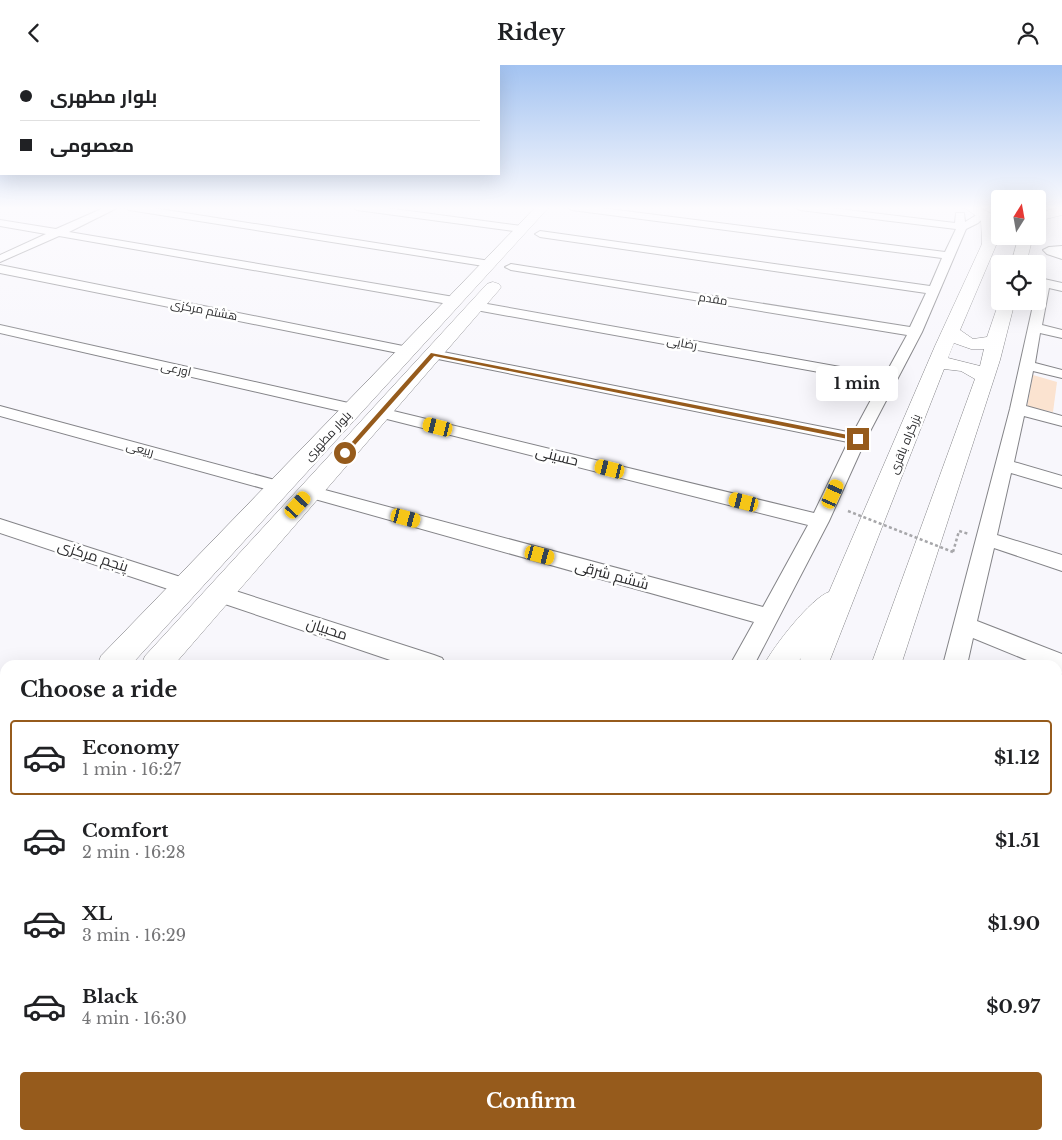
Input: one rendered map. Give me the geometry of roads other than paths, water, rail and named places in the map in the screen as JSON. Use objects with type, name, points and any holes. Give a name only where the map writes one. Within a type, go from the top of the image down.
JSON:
[{"type":"main road","name":"بلوار مطهری","points":[[117,660],[454,301],[498,257]]},
{"type":"main road","name":"بلوار مطهری","points":[[160,660],[511,267],[517,257]]},
{"type":"main road","name":"بزرگراه باقری","points":[[815,660],[937,363],[983,257]]},
{"type":"main road","points":[[888,660],[991,360],[1004,310]]},
{"type":"main road","points":[[951,331],[964,343],[973,345],[985,344],[995,339]]},
{"type":"main road","points":[[937,363],[963,365],[974,369],[984,377]]},
{"type":"main road","points":[[783,660],[843,589]]},
{"type":"street","points":[[197,257],[454,301]]},
{"type":"street","points":[[452,257],[490,263]]},
{"type":"street","points":[[706,257],[934,290]]},
{"type":"street","points":[[745,660],[820,521],[858,439],[915,332],[948,257]]},
{"type":"street","name":"مقدم","points":[[511,267],[915,332]]},
{"type":"street","name":"هشتم مرکزی","points":[[0,269],[408,351]]},
{"type":"street","points":[[956,660],[1018,409],[1044,283],[1062,287]]},
{"type":"street","name":"رضایی","points":[[476,306],[888,380]]},
{"type":"street","points":[[1036,323],[1062,323]]},
{"type":"street","points":[[1036,323],[1062,333]]},
{"type":"street","name":"اورعی","points":[[0,329],[353,409]]},
{"type":"street","points":[[433,354],[858,439]]},
{"type":"street","points":[[1026,365],[1062,374]]},
{"type":"street","points":[[1018,409],[1062,421]]},
{"type":"street","name":"ربیعی","points":[[0,411],[280,487]]},
{"type":"street","name":"حسینی","points":[[381,413],[820,521]]},
{"type":"street","points":[[1004,465],[1062,482]]},
{"type":"street","name":"ششم شرقی","points":[[310,492],[769,617]]},
{"type":"street","name":"پنجم مرکزی","points":[[0,526],[186,587]]},
{"type":"street","points":[[987,539],[1062,563]]},
{"type":"street","name":"محبیان","points":[[220,593],[419,660]]},
{"type":"street","points":[[965,626],[1054,660]]}]
